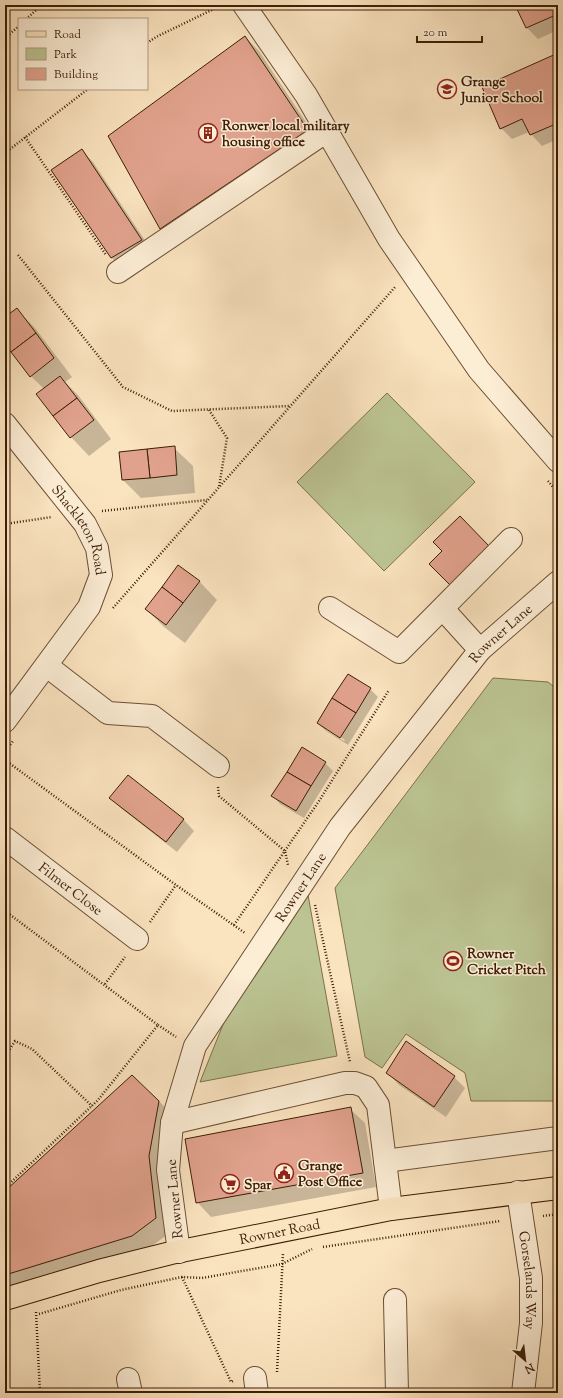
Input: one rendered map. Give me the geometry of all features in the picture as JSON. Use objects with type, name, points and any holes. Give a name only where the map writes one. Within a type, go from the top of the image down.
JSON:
[{"type":"main road","name":"Rowner Road","points":[[5,1299],[99,1271],[175,1253],[391,1209],[558,1188]]},
{"type":"street","points":[[244,5],[306,95],[388,239],[479,370],[558,461]]},
{"type":"street","points":[[118,272],[327,131]]},
{"type":"street","name":"Shackleton Road","points":[[5,424],[85,524],[97,548],[101,575],[88,607],[47,666],[5,722]]},
{"type":"street","points":[[330,608],[399,652],[443,609],[511,538]]},
{"type":"street","name":"Rowner Lane","points":[[175,1253],[168,1170],[172,1123],[195,1046],[340,827],[480,650],[558,582]]},
{"type":"street","points":[[443,609],[480,650]]},
{"type":"street","points":[[47,666],[108,713],[152,716],[218,766]]},
{"type":"street","name":"Filmer Close","points":[[5,838],[138,939]]},
{"type":"street","points":[[172,1123],[345,1083],[355,1083],[366,1087],[378,1105],[391,1209]]},
{"type":"street","points":[[385,1161],[558,1138]]},
{"type":"street","name":"Gorselands Way","points":[[518,1192],[531,1278],[531,1323],[523,1393]]},
{"type":"street","points":[[395,1300],[397,1393]]},
{"type":"path","points":[[27,18],[42,5]]},
{"type":"path","points":[[148,42],[222,5]]},
{"type":"path","points":[[5,38],[18,27]]},
{"type":"path","points":[[5,153],[87,90]]},
{"type":"path","points":[[25,137],[118,272]]},
{"type":"path","points":[[18,255],[123,387],[172,411],[290,406]]},
{"type":"path","points":[[112,609],[410,270]]},
{"type":"path","points":[[209,409],[227,438],[219,487]]},
{"type":"path","points":[[5,524],[76,514],[207,500]]},
{"type":"path","points":[[234,925],[285,851],[389,690]]},
{"type":"path","points":[[5,760],[176,885],[262,944]]},
{"type":"path","points":[[218,766],[219,796],[285,851]]},
{"type":"path","points":[[288,866],[308,876],[355,1083]]},
{"type":"path","points":[[5,911],[158,1025],[92,1106],[5,1188]]},
{"type":"path","points":[[5,1057],[6,1053],[15,1041],[32,1049],[92,1106]]},
{"type":"path","points":[[321,1247],[558,1214]]},
{"type":"path","points":[[175,1253],[182,1277],[231,1382],[256,1385],[277,1375],[284,1231]]},
{"type":"path","points":[[30,1316],[120,1290],[182,1277],[202,1278],[282,1264],[313,1248]]},
{"type":"path","points":[[35,1290],[40,1393]]},
{"type":"path","points":[[5,1324],[17,1320]]},
{"type":"green space","points":[[387,393],[475,482],[384,571],[297,482]]},
{"type":"green space","name":"Rowner Cricket Pitch","points":[[493,678],[548,682],[558,690],[558,1101],[471,1101],[465,1073],[406,1034],[382,1068],[365,1057],[335,888]]},
{"type":"green space","points":[[308,895],[337,1056],[200,1082],[224,1022]]},
{"type":"building","points":[[515,5],[558,5],[558,14],[526,28]]},
{"type":"building","name":"Ronwer local military housing office","points":[[245,36],[308,130],[160,229],[108,136]]},
{"type":"building","points":[[558,53],[558,123],[530,135],[522,119],[500,129],[482,87]]},
{"type":"building","points":[[82,149],[142,240],[111,258],[51,170]]},
{"type":"building","points":[[17,308],[36,333],[11,352],[5,344],[5,317]]},
{"type":"building","points":[[36,333],[54,358],[30,377],[11,352]]},
{"type":"building","points":[[60,376],[77,398],[53,416],[36,394]]},
{"type":"building","points":[[77,398],[94,420],[70,438],[53,416]]},
{"type":"building","points":[[175,446],[177,475],[150,478],[147,449]]},
{"type":"building","points":[[147,449],[150,478],[122,480],[119,452]]},
{"type":"building","points":[[460,516],[489,546],[450,585],[429,564],[442,551],[433,542]]},
{"type":"building","points":[[178,565],[200,581],[183,603],[162,587]]},
{"type":"building","points":[[162,587],[183,603],[166,625],[145,609]]},
{"type":"building","points":[[348,674],[371,688],[356,713],[332,698]]},
{"type":"building","points":[[332,698],[356,713],[340,738],[317,723]]},
{"type":"building","points":[[302,747],[326,762],[311,786],[287,772]]},
{"type":"building","points":[[287,772],[311,786],[296,811],[271,796]]},
{"type":"building","points":[[128,775],[184,819],[166,842],[109,798]]},
{"type":"building","points":[[406,1041],[455,1076],[434,1107],[386,1073]]},
{"type":"building","points":[[132,1075],[159,1101],[149,1156],[156,1218],[132,1236],[5,1275],[5,1191]]},
{"type":"building","points":[[351,1107],[363,1173],[196,1203],[185,1139]]},
{"type":"place","name":"Grange Junior School","points":[[447,89]]},
{"type":"place","name":"Ronwer local military housing office","points":[[208,133]]},
{"type":"place","name":"Rowner Cricket Pitch","points":[[453,961]]},
{"type":"place","name":"Grange Post Office","points":[[284,1173]]},
{"type":"place","name":"Spar","points":[[230,1184]]}]
